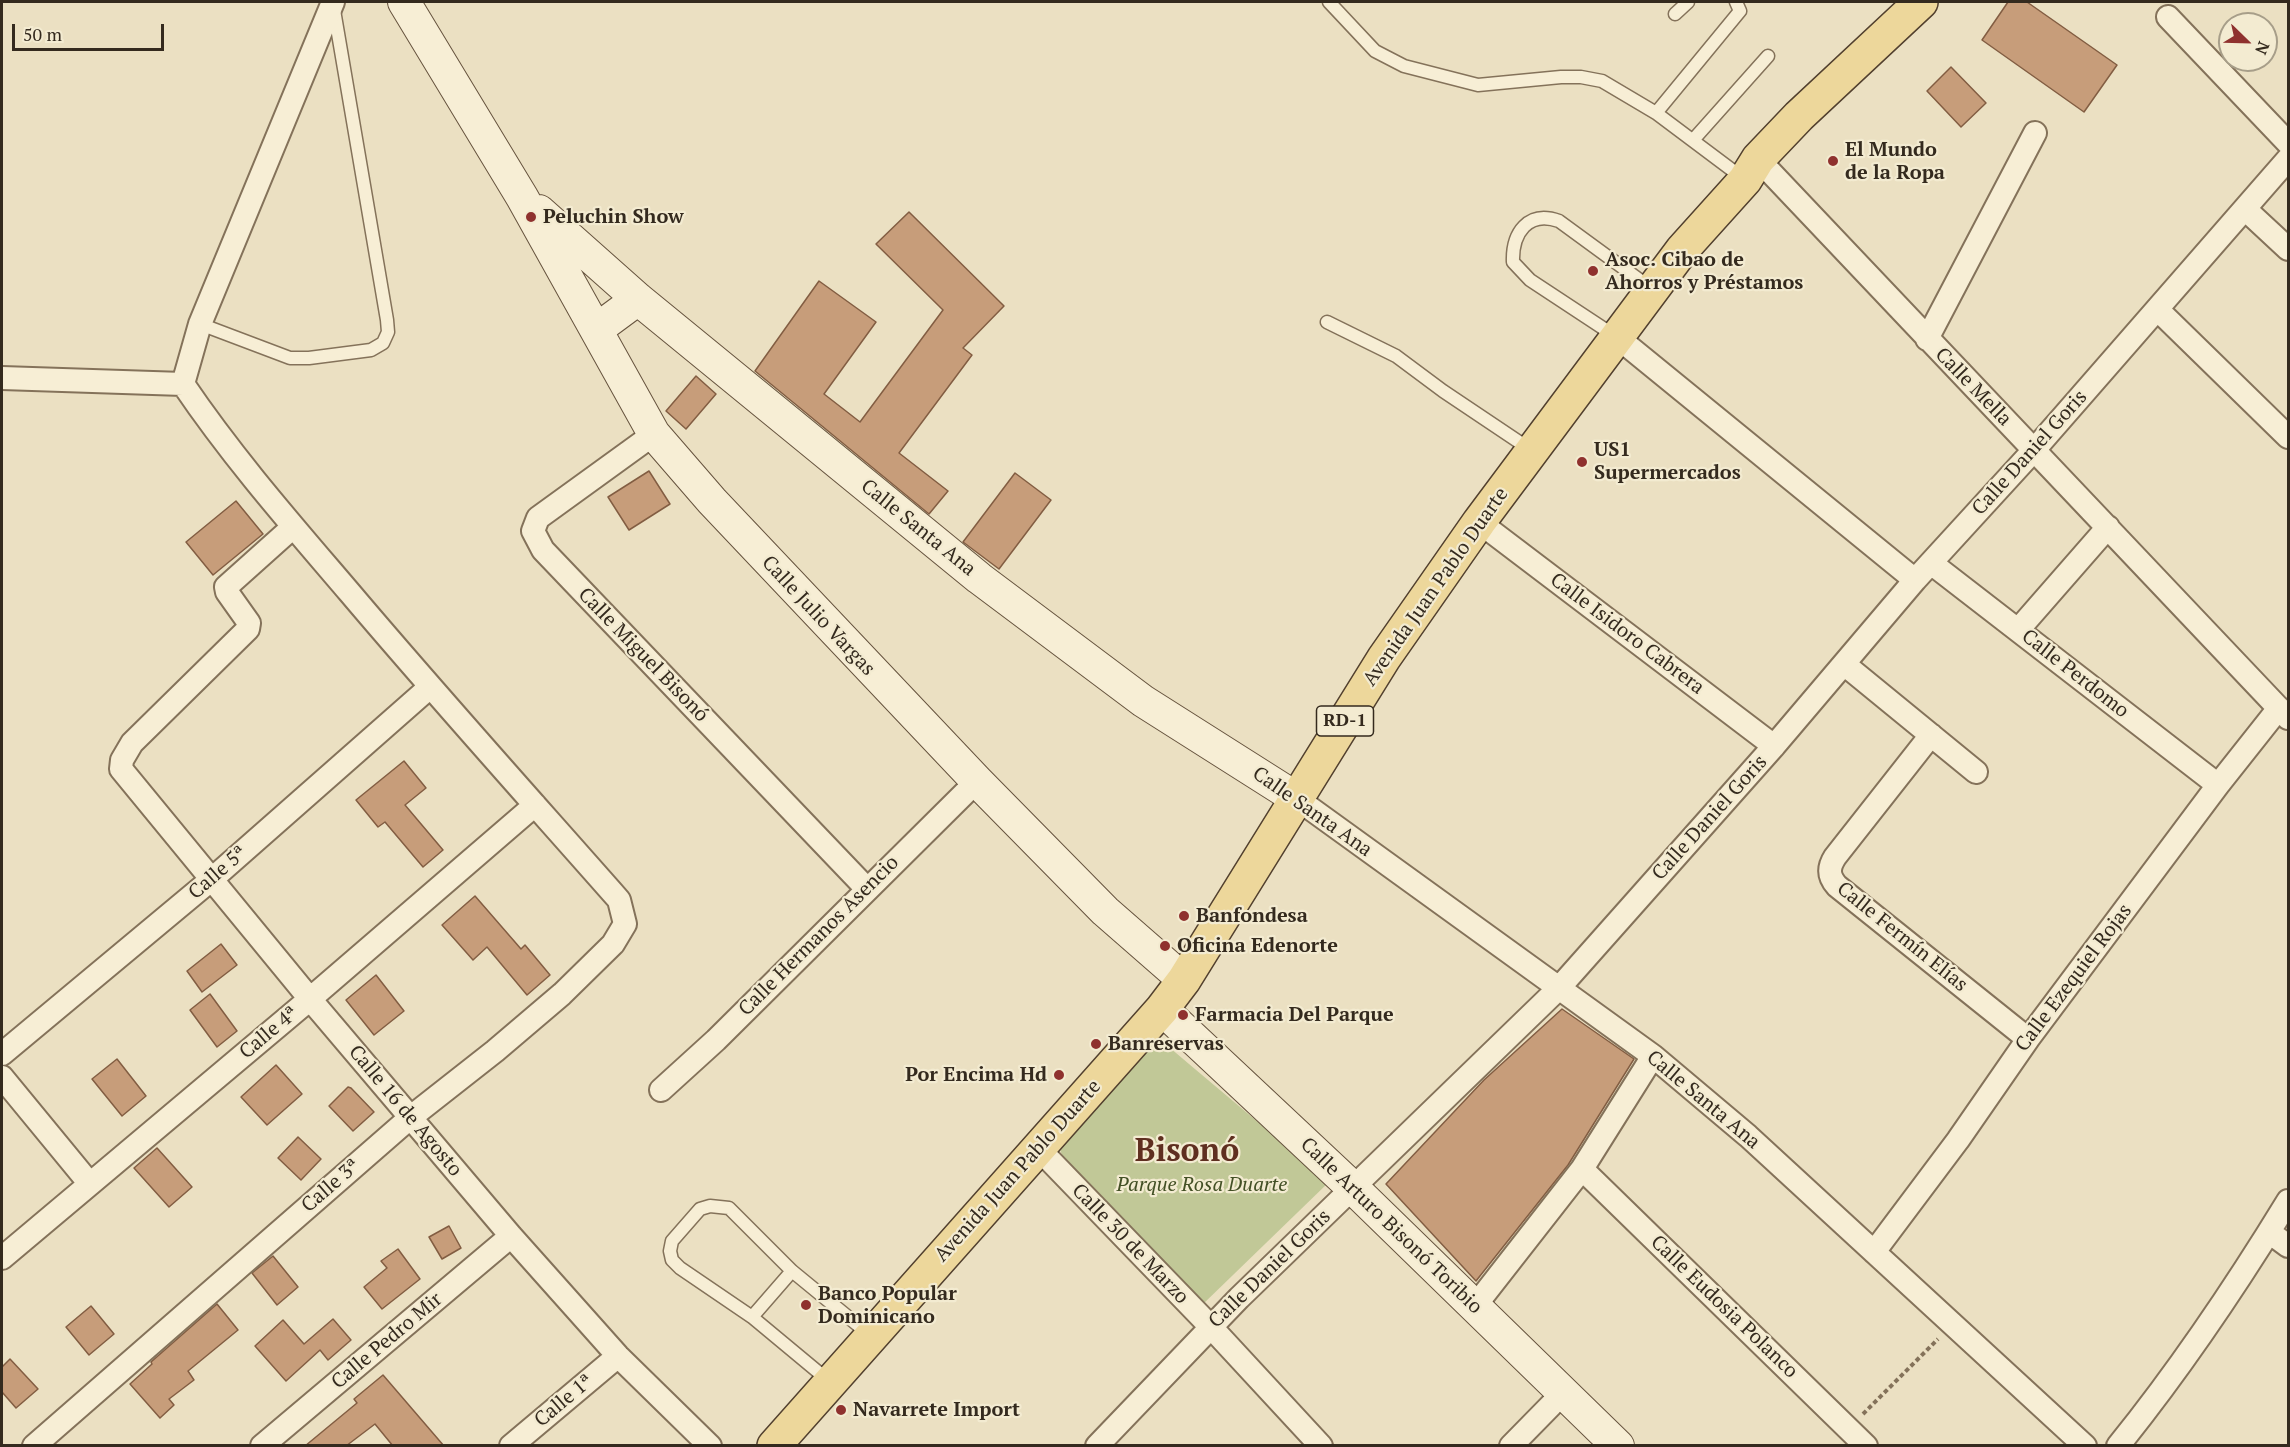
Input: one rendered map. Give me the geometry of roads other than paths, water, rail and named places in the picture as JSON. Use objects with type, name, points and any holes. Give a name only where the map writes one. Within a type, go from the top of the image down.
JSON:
[{"type":"main road","name":"Calle Julio Vargas","points":[[404,2],[522,197],[654,434],[720,510],[977,781],[1105,911],[1184,980]]},
{"type":"main road","name":"Avenida Juan Pablo Duarte","points":[[774,1446],[1161,1009],[1184,980],[1384,658],[1479,522],[1682,250],[1806,109],[1921,2]]},
{"type":"main road","name":"Calle Santa Ana","points":[[522,197],[638,299],[979,578],[1143,701],[1296,798]]},
{"type":"main road","points":[[596,330],[638,299]]},
{"type":"main road","name":"Calle Arturo Bisonó Toribio","points":[[1161,1009],[1353,1188],[1618,1446]]},
{"type":"street","points":[[333,2],[200,324],[183,384],[212,427],[293,527],[535,805]]},
{"type":"street","points":[[2168,17],[2289,143]]},
{"type":"street","points":[[1927,339],[2035,133]]},
{"type":"street","name":"Calle Daniel Goris","points":[[1097,1446],[1210,1326],[1559,988],[1774,746],[1915,580],[2034,450],[2289,159]]},
{"type":"street","name":"Calle Mella","points":[[1751,170],[1927,339],[2284,713]]},
{"type":"street","points":[[2245,209],[2289,249]]},
{"type":"street","points":[[2157,309],[2289,436]]},
{"type":"street","points":[[1617,337],[1915,580]]},
{"type":"street","points":[[2,378],[183,384]]},
{"type":"street","name":"Calle Miguel Bisonó","points":[[654,434],[538,518],[532,531],[543,550],[867,889]]},
{"type":"street","name":"Calle Isidoro Cabrera","points":[[1479,522],[1774,746]]},
{"type":"street","name":"Calle 16 de Agosto","points":[[293,527],[226,587],[226,592],[249,623],[248,629],[132,743],[122,760],[122,769],[310,999],[511,1236],[618,1356],[710,1446]]},
{"type":"street","points":[[2018,630],[2108,527]]},
{"type":"street","name":"Calle Perdomo","points":[[1931,563],[2218,785]]},
{"type":"street","points":[[1844,664],[1976,772]]},
{"type":"street","name":"Calle 5ª","points":[[2,1054],[212,879],[430,687]]},
{"type":"street","name":"Calle Ezequiel Rojas","points":[[1874,1252],[1958,1140],[2028,1039],[2218,785],[2284,713]]},
{"type":"street","name":"Calle Fermín Elías","points":[[1930,735],[1835,857],[1830,865],[1829,873],[1837,886],[2028,1039]]},
{"type":"street","name":"Calle Hermanos Asencio","points":[[661,1090],[716,1040],[977,781]]},
{"type":"street","name":"Calle Santa Ana","points":[[1296,798],[1653,1056],[1748,1136],[2085,1446]]},
{"type":"street","name":"Calle 3ª","points":[[34,1446],[411,1117],[495,1051],[562,994],[613,944],[625,924],[619,900],[535,805]]},
{"type":"street","name":"Calle 4ª","points":[[2,1258],[310,999],[535,805]]},
{"type":"street","points":[[1475,1306],[1582,1169],[1653,1056]]},
{"type":"street","points":[[2,1077],[90,1184]]},
{"type":"street","name":"Calle 30 de Marzo","points":[[1038,1148],[1210,1326],[1321,1446]]},
{"type":"street","name":"Calle Eudosia Polanco","points":[[1582,1169],[1866,1446]]},
{"type":"street","points":[[2118,1446],[2199,1339],[2289,1201]]},
{"type":"street","points":[[2269,1232],[2289,1246]]},
{"type":"street","name":"Calle Pedro Mir","points":[[262,1446],[511,1236]]},
{"type":"street","name":"Calle 1ª","points":[[511,1446],[618,1356]]},
{"type":"street","points":[[1511,1446],[1563,1393]]},
{"type":"lane","points":[[200,324],[290,358],[309,358],[372,350],[383,343],[388,332],[333,2]]},
{"type":"lane","points":[[1329,2],[1374,51],[1404,66],[1478,85],[1581,77],[1602,81],[1694,139],[1751,170]]},
{"type":"lane","points":[[1675,14],[1688,2]]},
{"type":"lane","points":[[1656,113],[1740,11],[1736,2]]},
{"type":"lane","points":[[1694,139],[1768,56]]},
{"type":"lane","points":[[1617,337],[1530,280],[1513,262],[1513,248],[1520,231],[1533,219],[1546,216],[1559,221],[1653,289]]},
{"type":"lane","points":[[1327,322],[1396,356],[1532,451]]},
{"type":"lane","points":[[830,1382],[752,1317],[680,1268],[672,1260],[670,1251],[672,1240],[700,1209],[710,1206],[729,1208],[792,1271],[871,1335]]},
{"type":"lane","points":[[752,1317],[792,1271]]},
{"type":"place","name":"El Mundo de la Ropa","points":[[1833,161]]},
{"type":"place","name":"Peluchin Show","points":[[531,217]]},
{"type":"place","name":"Asoc. Cibao de Ahorros y Préstamos","points":[[1593,271]]},
{"type":"place","name":"US1 Supermercados","points":[[1582,462]]},
{"type":"place","name":"Banfondesa","points":[[1184,916]]},
{"type":"place","name":"Oficina Edenorte","points":[[1165,946]]},
{"type":"place","name":"Farmacia Del Parque","points":[[1183,1015]]},
{"type":"place","name":"Banreservas","points":[[1096,1044]]},
{"type":"place","name":"Por Encima Hd","points":[[1059,1075]]},
{"type":"place","name":"Banco Popular Dominicano","points":[[806,1305]]},
{"type":"place","name":"Navarrete Import","points":[[841,1410]]},
{"type":"district","name":"Bisonó","points":[[1187,1152]]},
{"type":"park label","name":"Parque Rosa Duarte","points":[[1202,1185]]}]
